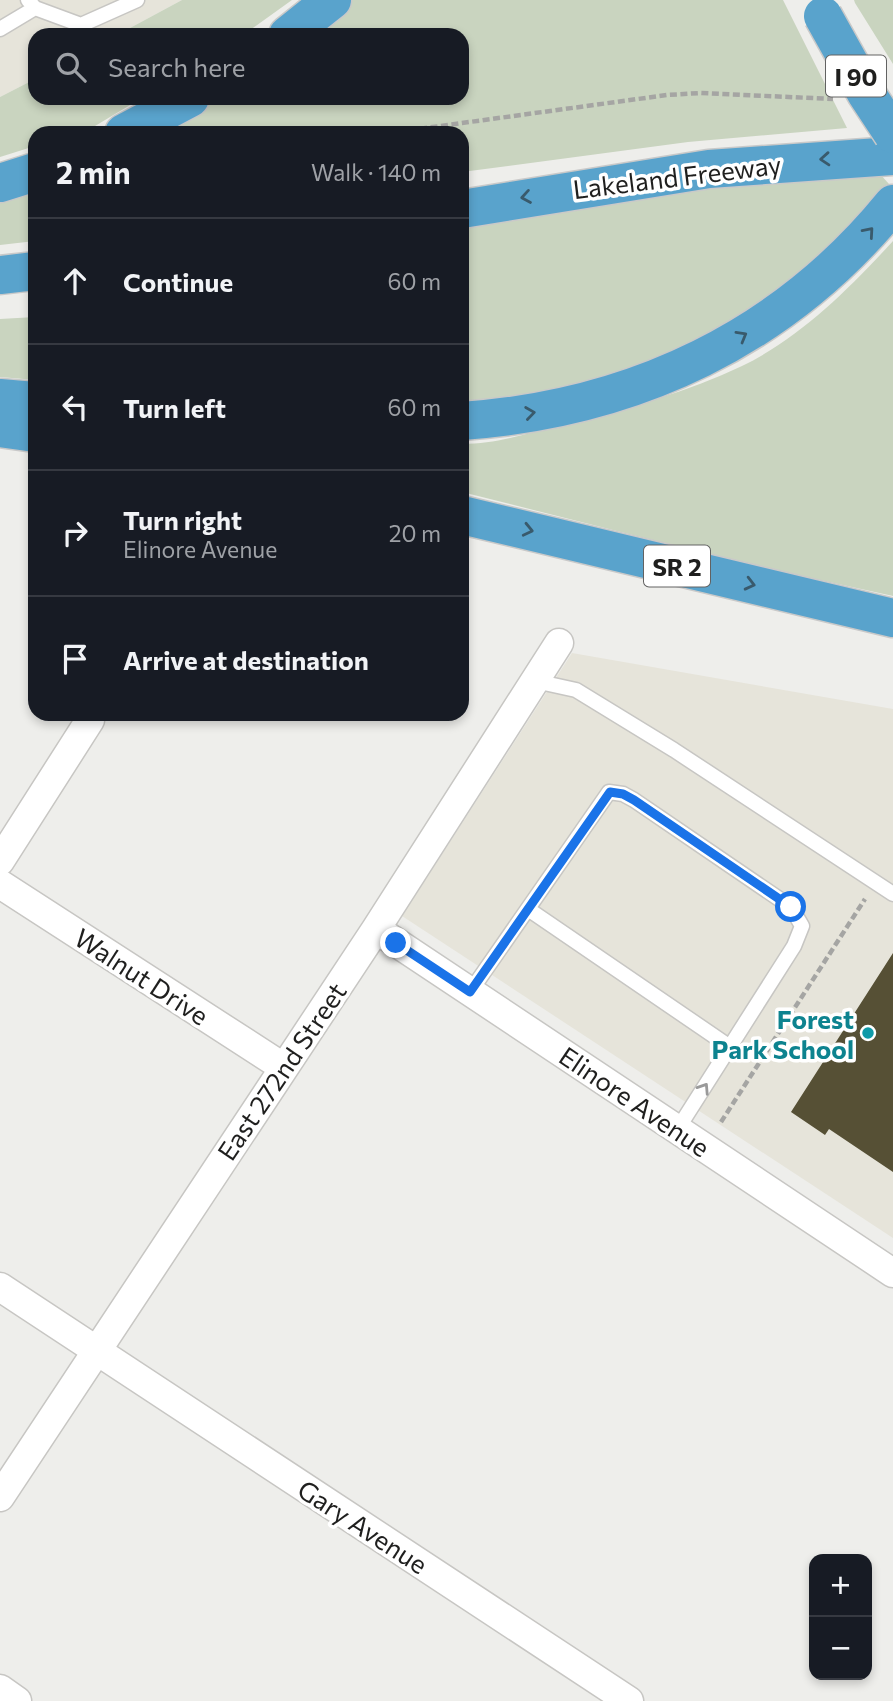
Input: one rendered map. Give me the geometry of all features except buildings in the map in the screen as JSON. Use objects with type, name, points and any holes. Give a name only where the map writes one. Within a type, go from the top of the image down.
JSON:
[{"type":"highway","points":[[297,28],[332,0]]},
{"type":"highway","name":"I 90","points":[[820,8],[866,93],[893,134]]},
{"type":"highway","points":[[137,126],[177,105]]},
{"type":"highway","name":"Lakeland Freeway","points":[[469,208],[709,169],[893,156]]},
{"type":"highway","points":[[0,183],[28,174]]},
{"type":"highway","points":[[469,420],[537,413],[583,403],[669,373],[708,355],[780,313],[844,260],[893,204]]},
{"type":"highway","points":[[0,275],[28,272]]},
{"type":"highway","points":[[0,398],[28,400]]},
{"type":"highway","points":[[0,428],[28,432]]},
{"type":"highway","name":"SR 2","points":[[469,516],[893,618]]},
{"type":"street","name":"East 272nd Street","points":[[0,1497],[376,929],[559,643]]},
{"type":"street","points":[[0,861],[89,721]]},
{"type":"street","name":"Walnut Drive","points":[[0,884],[283,1067]]},
{"type":"street","name":"Elinore Avenue","points":[[376,929],[893,1273]]},
{"type":"street","name":"Gary Avenue","points":[[0,1287],[629,1701]]},
{"type":"street","points":[[0,1689],[18,1701]]},
{"type":"lane","points":[[0,29],[32,4],[81,25],[138,0]]},
{"type":"lane","points":[[534,681],[576,690],[674,750],[893,894]]},
{"type":"lane","points":[[470,992],[610,792],[623,794],[634,800],[791,907],[802,926],[794,946],[677,1130]]},
{"type":"lane","points":[[528,909],[730,1047]]},
{"type":"path","points":[[441,126],[678,94],[838,99]]},
{"type":"path","points":[[721,1122],[865,899]]},
{"type":"shaded area","points":[[0,0],[182,0],[130,28],[28,28],[28,83],[0,97]]},
{"type":"shaded area","points":[[572,653],[893,709],[893,1238],[402,916]]},
{"type":"green space","points":[[182,0],[292,0],[253,28],[130,28]]},
{"type":"green space","points":[[351,0],[783,0],[847,128],[688,142],[469,171],[469,126],[165,126],[205,105],[469,105],[469,28],[320,28]]},
{"type":"green space","points":[[854,0],[893,0],[893,64],[855,3]]},
{"type":"green space","points":[[28,83],[28,105],[130,105],[95,126],[28,126],[28,148],[0,157],[0,97]]},
{"type":"green space","points":[[880,174],[889,184],[845,237],[822,257],[768,298],[708,336],[647,366],[600,384],[542,396],[469,402],[469,218],[635,189]]},
{"type":"green space","points":[[28,183],[28,242],[0,245],[0,192]]},
{"type":"green space","points":[[893,241],[893,596],[756,566],[469,494],[469,444],[504,439],[636,405],[701,384],[742,366],[784,341],[823,311]]},
{"type":"green space","points":[[28,317],[28,379],[0,377],[0,319]]},
{"type":"place","name":"Forest Park School","points":[[868,1033]]},
{"type":"route","points":[[396,943],[470,992],[610,792],[623,794],[634,800],[791,907]]}]
